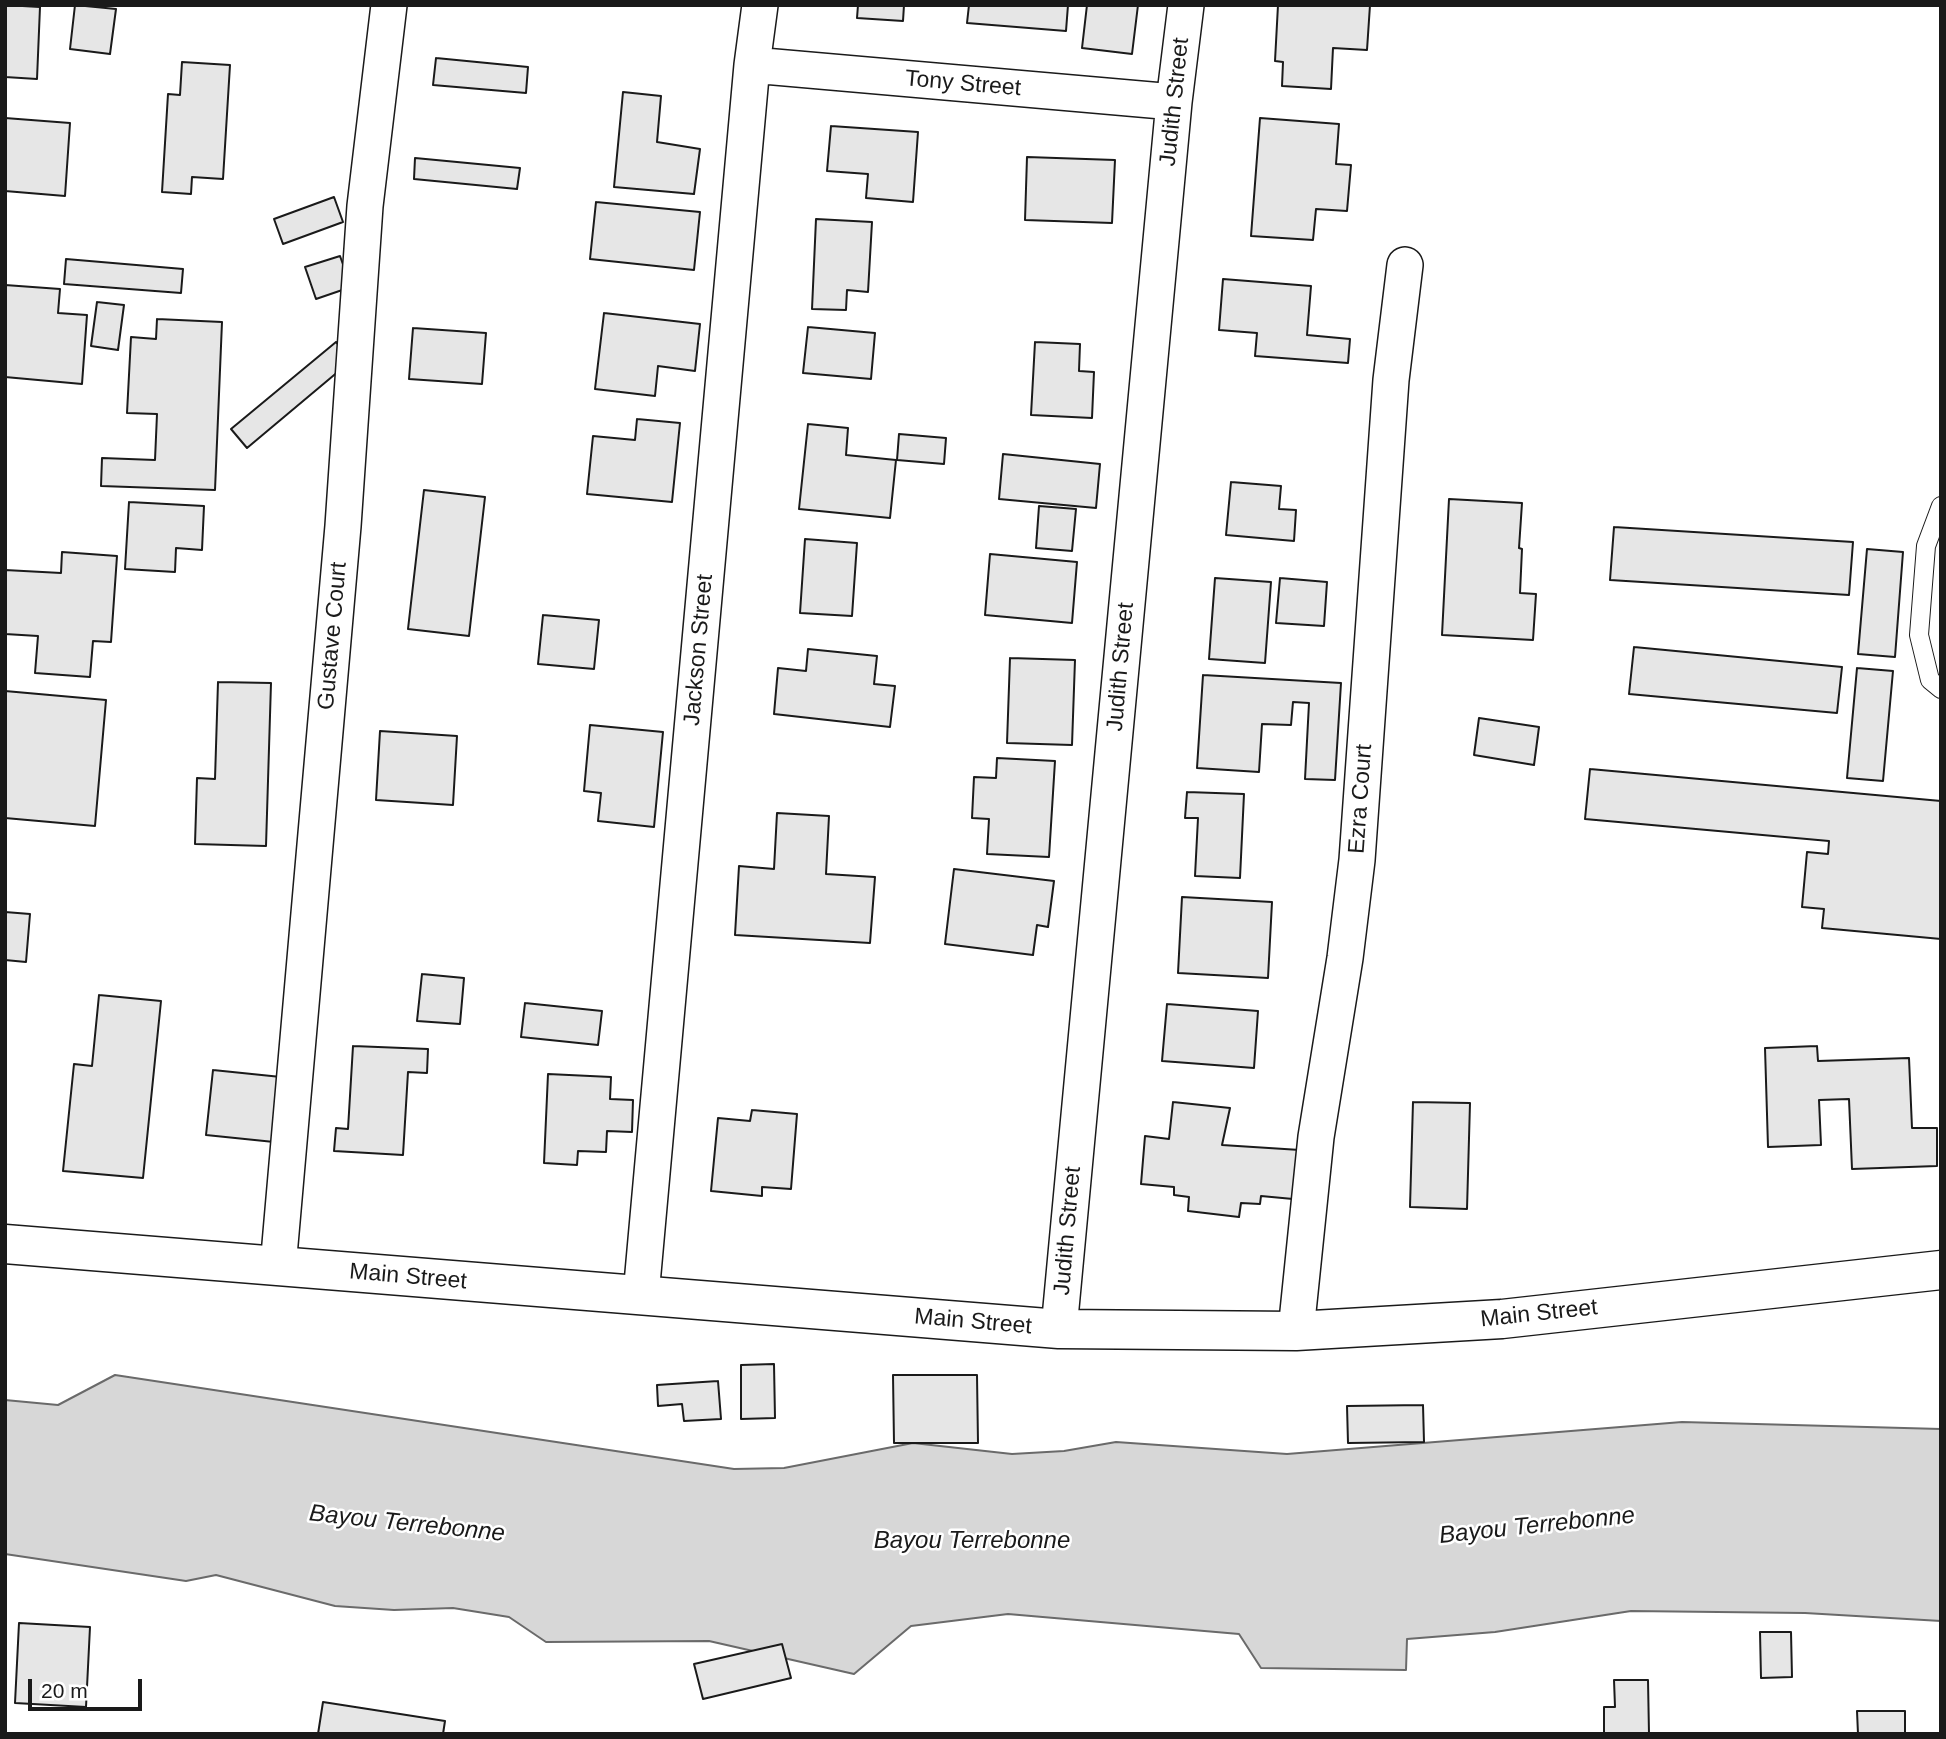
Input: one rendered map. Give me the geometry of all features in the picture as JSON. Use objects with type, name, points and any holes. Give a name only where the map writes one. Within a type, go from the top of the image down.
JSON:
[{"type":"main road","name":"Main Street","points":[[5,1244],[1059,1329],[1296,1331],[1502,1319],[1941,1270]]},
{"type":"street","name":"Gustave Court","points":[[278,1267],[343,526],[365,206],[389,5]]},
{"type":"street","name":"Jackson Street","points":[[641,1295],[752,65],[760,5]]},
{"type":"street","name":"Judith Street","points":[[1059,1329],[1174,102],[1186,5]]},
{"type":"street","name":"Tony Street","points":[[752,65],[1174,102]]},
{"type":"street","name":"Ezra Court","points":[[1296,1331],[1316,1137],[1345,958],[1357,860],[1391,380],[1405,265]]},
{"type":"lane","points":[[1941,506],[1926,546],[1919,635],[1930,680],[1941,689]]},
{"type":"water","name":"Bayou Terrebonne","points":[[115,1375],[734,1469],[784,1468],[913,1443],[1012,1454],[1064,1451],[1116,1442],[1287,1454],[1682,1422],[1941,1429],[1941,1621],[1805,1613],[1631,1611],[1495,1632],[1407,1639],[1406,1670],[1261,1668],[1239,1634],[1008,1614],[911,1626],[854,1674],[709,1641],[546,1642],[509,1617],[453,1608],[394,1610],[335,1606],[216,1575],[186,1581],[5,1554],[5,1400],[58,1405]]},
{"type":"building","points":[[5,5],[40,7],[37,79],[5,77]]},
{"type":"building","points":[[75,5],[116,9],[110,54],[70,49]]},
{"type":"building","points":[[858,5],[904,5],[903,21],[857,18]]},
{"type":"building","points":[[969,5],[1068,5],[1066,31],[967,23]]},
{"type":"building","points":[[1087,5],[1138,5],[1132,54],[1082,48]]},
{"type":"building","points":[[1278,5],[1370,5],[1367,50],[1333,48],[1331,89],[1282,86],[1283,62],[1275,61]]},
{"type":"building","points":[[436,58],[528,67],[526,93],[433,85]]},
{"type":"building","points":[[182,62],[230,65],[223,179],[192,177],[191,194],[162,192],[168,94],[180,95]]},
{"type":"building","points":[[623,92],[661,96],[657,142],[700,149],[694,194],[614,187]]},
{"type":"building","points":[[5,118],[70,123],[65,196],[5,191]]},
{"type":"building","points":[[1260,118],[1339,124],[1336,164],[1351,165],[1347,211],[1316,209],[1313,240],[1251,236]]},
{"type":"building","points":[[831,126],[918,132],[913,202],[866,198],[868,174],[827,171]]},
{"type":"building","points":[[1027,157],[1115,160],[1112,223],[1025,220]]},
{"type":"building","points":[[415,158],[520,168],[517,189],[414,179]]},
{"type":"building","points":[[334,197],[343,222],[283,244],[274,219]]},
{"type":"building","points":[[596,202],[700,212],[694,270],[590,259]]},
{"type":"building","points":[[816,219],[872,222],[868,292],[847,290],[846,310],[812,309]]},
{"type":"building","points":[[340,256],[351,287],[316,299],[305,267]]},
{"type":"building","points":[[66,259],[183,269],[181,293],[64,284]]},
{"type":"building","points":[[1223,279],[1311,286],[1307,335],[1350,339],[1348,363],[1255,356],[1257,333],[1219,330]]},
{"type":"building","points":[[5,285],[60,289],[58,313],[87,315],[82,384],[5,377]]},
{"type":"building","points":[[97,302],[124,305],[118,350],[91,346]]},
{"type":"building","points":[[604,313],[700,324],[695,371],[658,366],[655,396],[595,389]]},
{"type":"building","points":[[157,319],[222,322],[215,490],[101,486],[102,458],[155,460],[157,414],[127,413],[131,337],[156,339]]},
{"type":"building","points":[[808,327],[875,333],[871,379],[803,373]]},
{"type":"building","points":[[413,328],[486,333],[482,384],[409,379]]},
{"type":"building","points":[[336,342],[352,360],[247,448],[231,429]]},
{"type":"building","points":[[1035,342],[1080,344],[1079,371],[1094,372],[1092,418],[1031,415]]},
{"type":"building","points":[[637,419],[680,423],[672,502],[587,494],[593,436],[635,440]]},
{"type":"building","points":[[808,424],[848,428],[846,455],[896,460],[890,518],[799,509]]},
{"type":"building","points":[[899,434],[946,438],[944,464],[897,460]]},
{"type":"building","points":[[1003,454],[1100,464],[1096,508],[999,499]]},
{"type":"building","points":[[1231,482],[1281,486],[1279,509],[1296,510],[1294,541],[1226,535]]},
{"type":"building","points":[[424,490],[485,497],[469,636],[408,629]]},
{"type":"building","points":[[1449,499],[1522,503],[1520,593],[1536,594],[1533,640],[1442,635]]},
{"type":"building","points":[[129,502],[204,506],[202,550],[176,548],[175,572],[125,569]]},
{"type":"building","points":[[1039,506],[1076,509],[1072,551],[1036,548]]},
{"type":"building","points":[[1614,527],[1853,542],[1849,595],[1610,580]]},
{"type":"building","points":[[805,539],[857,543],[852,616],[800,613]]},
{"type":"building","points":[[1867,549],[1903,552],[1895,657],[1858,654]]},
{"type":"building","points":[[62,552],[117,556],[111,642],[93,641],[90,677],[35,673],[38,636],[5,634],[5,570],[61,573]]},
{"type":"building","points":[[990,554],[1077,562],[1072,623],[985,615]]},
{"type":"building","points":[[1215,578],[1271,582],[1265,663],[1209,659]]},
{"type":"building","points":[[1280,578],[1327,582],[1324,626],[1276,623]]},
{"type":"building","points":[[543,615],[599,620],[594,669],[538,664]]},
{"type":"building","points":[[1634,647],[1842,667],[1837,713],[1629,694]]},
{"type":"building","points":[[808,649],[877,656],[874,684],[895,686],[890,727],[774,714],[778,668],[806,671]]},
{"type":"building","points":[[1010,658],[1075,660],[1072,745],[1007,743]]},
{"type":"building","points":[[1857,668],[1893,671],[1883,781],[1847,778]]},
{"type":"building","points":[[1203,675],[1341,683],[1335,780],[1305,779],[1309,703],[1293,702],[1291,725],[1262,724],[1259,772],[1197,768]]},
{"type":"building","points":[[218,682],[271,683],[266,846],[195,844],[197,778],[215,779]]},
{"type":"building","points":[[5,691],[106,700],[95,826],[5,818]]},
{"type":"building","points":[[1479,718],[1539,727],[1534,765],[1474,755]]},
{"type":"building","points":[[590,725],[663,732],[654,827],[598,821],[601,793],[584,791]]},
{"type":"building","points":[[380,731],[457,736],[453,805],[376,800]]},
{"type":"building","points":[[997,758],[1055,761],[1049,857],[987,854],[989,819],[972,818],[974,777],[996,778]]},
{"type":"building","points":[[1590,769],[1941,801],[1941,939],[1822,928],[1824,909],[1802,907],[1807,852],[1828,854],[1829,841],[1585,819]]},
{"type":"building","points":[[1187,792],[1244,794],[1240,878],[1195,876],[1198,818],[1185,818]]},
{"type":"building","points":[[777,813],[829,816],[826,874],[875,877],[870,943],[735,935],[739,866],[774,869]]},
{"type":"building","points":[[954,869],[1054,881],[1048,927],[1037,925],[1033,955],[945,944]]},
{"type":"building","points":[[1182,897],[1272,902],[1268,978],[1178,973]]},
{"type":"building","points":[[5,912],[30,914],[26,962],[5,960]]},
{"type":"building","points":[[422,974],[464,978],[460,1024],[417,1021]]},
{"type":"building","points":[[99,995],[161,1001],[143,1178],[63,1171],[74,1064],[92,1066]]},
{"type":"building","points":[[525,1003],[602,1011],[598,1045],[521,1037]]},
{"type":"building","points":[[1167,1004],[1258,1011],[1254,1068],[1162,1061]]},
{"type":"building","points":[[353,1046],[428,1049],[427,1073],[408,1072],[403,1155],[334,1151],[336,1128],[348,1129]]},
{"type":"building","points":[[1817,1046],[1818,1061],[1909,1058],[1912,1128],[1937,1128],[1937,1166],[1852,1169],[1849,1099],[1819,1100],[1821,1145],[1768,1147],[1765,1048]]},
{"type":"building","points":[[213,1070],[281,1077],[274,1142],[206,1135]]},
{"type":"building","points":[[548,1074],[611,1077],[610,1099],[633,1100],[632,1132],[607,1131],[606,1152],[578,1151],[577,1165],[544,1163]]},
{"type":"building","points":[[1173,1102],[1230,1108],[1222,1145],[1300,1150],[1293,1199],[1261,1196],[1260,1204],[1241,1203],[1239,1217],[1188,1211],[1189,1197],[1174,1195],[1174,1187],[1141,1184],[1145,1136],[1169,1139]]},
{"type":"building","points":[[1413,1102],[1470,1103],[1467,1209],[1410,1207]]},
{"type":"building","points":[[752,1110],[797,1114],[791,1189],[762,1187],[762,1196],[711,1191],[718,1118],[750,1121]]},
{"type":"building","points":[[774,1364],[775,1418],[741,1419],[741,1365]]},
{"type":"building","points":[[893,1375],[977,1375],[978,1443],[894,1443]]},
{"type":"building","points":[[718,1381],[721,1419],[684,1421],[682,1404],[658,1406],[657,1385]]},
{"type":"building","points":[[1423,1405],[1424,1442],[1348,1443],[1347,1406]]},
{"type":"building","points":[[19,1623],[90,1627],[86,1707],[15,1703]]},
{"type":"building","points":[[1760,1632],[1791,1632],[1792,1677],[1761,1678]]},
{"type":"building","points":[[782,1644],[791,1678],[703,1699],[694,1664]]},
{"type":"building","points":[[1614,1680],[1648,1680],[1649,1734],[1604,1734],[1604,1707],[1615,1707]]},
{"type":"building","points":[[323,1702],[445,1721],[443,1734],[318,1734]]},
{"type":"building","points":[[1857,1711],[1905,1711],[1905,1734],[1858,1734]]}]
